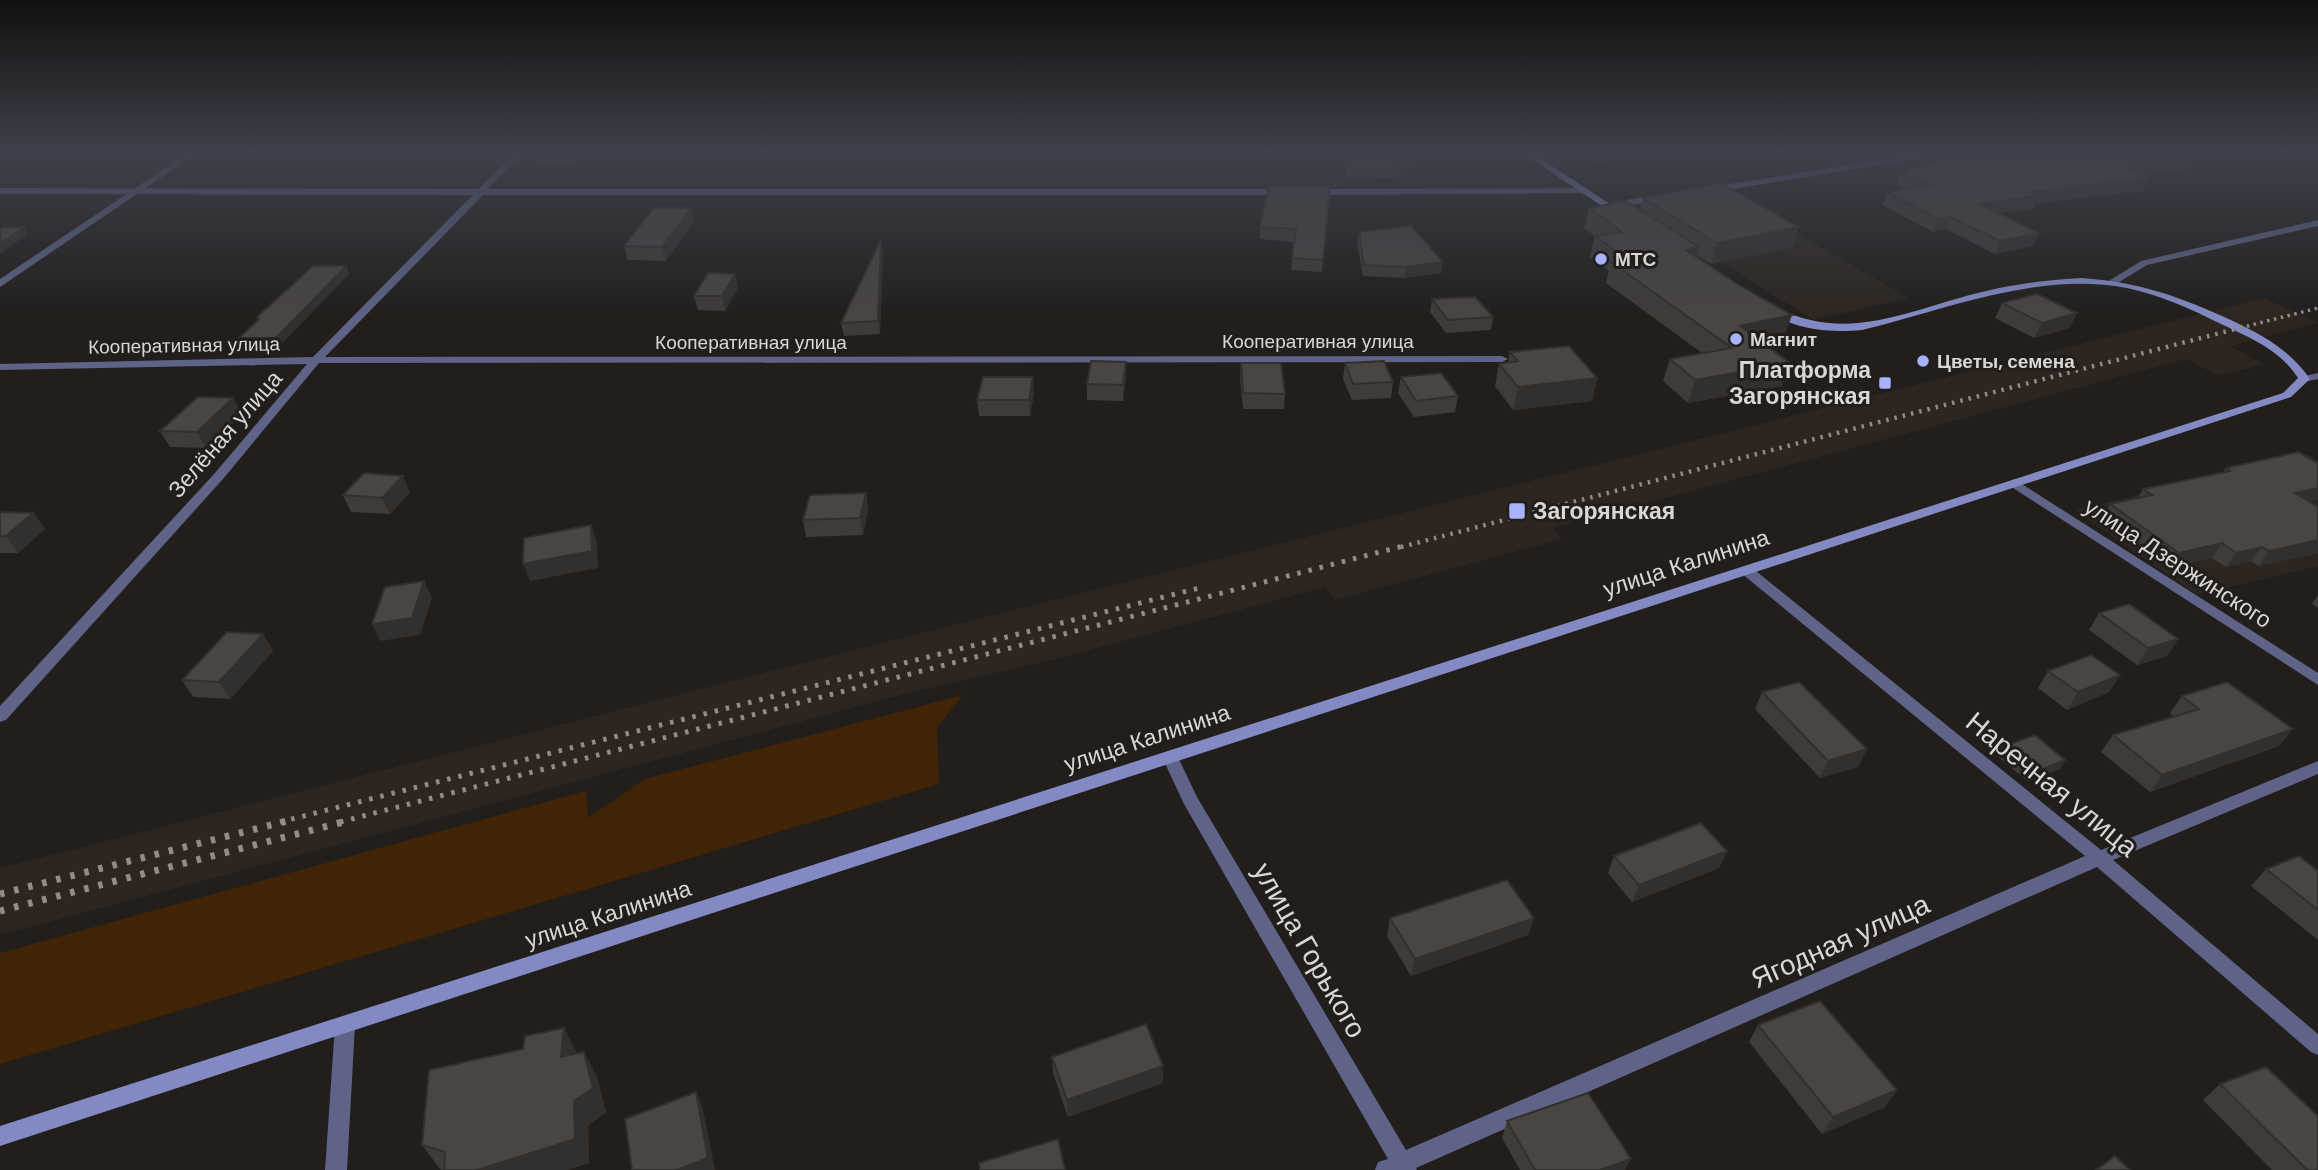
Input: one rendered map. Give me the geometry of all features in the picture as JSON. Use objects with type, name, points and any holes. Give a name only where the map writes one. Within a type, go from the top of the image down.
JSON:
[{"type":"main road","points":[[1613,209],[1629,219]]},
{"type":"main road","points":[[1768,307],[1785,316],[1822,328],[1843,329],[1862,327],[2033,285],[2112,282],[2180,301],[2240,328],[2273,345],[2294,361],[2304,379]]},
{"type":"main road","name":"улица Калинина","points":[[0,1136],[2287,395],[2304,379]]},
{"type":"street","points":[[0,284],[111,209]]},
{"type":"street","name":"Зелёная улица","points":[[0,716],[219,476],[316,359],[465,209]]},
{"type":"street","points":[[2112,282],[2144,264],[2318,223]]},
{"type":"street","name":"Кооперативная улица","points":[[0,367],[316,359],[1502,359]]},
{"type":"street","points":[[2304,379],[2318,376]]},
{"type":"street","name":"улица Дзержинского","points":[[2014,483],[2318,680]]},
{"type":"street","name":"Наречная улица","points":[[1746,570],[2099,858],[2318,1046]]},
{"type":"street","name":"улица Горького","points":[[1170,757],[1190,799],[1398,1168]]},
{"type":"street","name":"Ягодная улица","points":[[1398,1168],[2099,858],[2318,767]]},
{"type":"street","points":[[336,1170],[345,1025]]},
{"type":"shaded area","points":[[1652,209],[1754,209],[1909,298],[1813,320],[1639,211]]},
{"type":"shaded area","points":[[2264,298],[2318,323],[2229,346],[2264,364],[2219,376],[2186,359],[1553,528],[1562,539],[1335,600],[1325,587],[1052,660],[908,693],[0,935],[0,868],[889,641]]},
{"type":"shaded area","points":[[2308,455],[2318,461],[2318,566],[2197,595],[2074,510]]},
{"type":"shaded area","points":[[963,695],[937,727],[939,784],[0,1064],[0,953],[586,791],[588,818],[645,779]]},
{"type":"building","points":[[654,209],[691,209],[662,247],[624,246]]},
{"type":"building","points":[[1264,209],[1328,209],[1323,260],[1292,258],[1296,229],[1260,227]]},
{"type":"building","points":[[1590,209],[1638,209],[1699,247],[1686,250],[1739,285],[1792,315],[1740,326],[1790,363],[1695,380],[1670,359],[1732,348],[1611,262],[1627,259],[1595,236],[1622,232]]},
{"type":"building","points":[[1660,209],[1766,209],[1799,227],[1717,243]]},
{"type":"building","points":[[1919,209],[1988,209],[2039,233],[2000,241],[1951,217],[1939,219]]},
{"type":"building","points":[[1411,226],[1443,262],[1406,267],[1364,265],[1359,232]]},
{"type":"building","points":[[24,227],[0,244],[0,228]]},
{"type":"building","points":[[881,240],[878,321],[841,323]]},
{"type":"building","points":[[313,266],[346,266],[276,338],[239,338],[259,319],[257,317]]},
{"type":"building","points":[[708,273],[735,274],[722,296],[694,296]]},
{"type":"building","points":[[2037,294],[2077,313],[2042,323],[2002,303]]},
{"type":"building","points":[[1475,297],[1493,317],[1448,320],[1432,299]]},
{"type":"building","points":[[1569,346],[1597,378],[1518,387],[1499,364],[1518,361],[1510,352]]},
{"type":"building","points":[[1091,361],[1126,362],[1123,385],[1087,384]]},
{"type":"building","points":[[1384,361],[1393,382],[1353,384],[1345,363]]},
{"type":"building","points":[[1241,363],[1281,363],[1285,394],[1243,393]]},
{"type":"building","points":[[1441,373],[1458,396],[1416,401],[1401,377]]},
{"type":"building","points":[[983,377],[1033,377],[1029,400],[977,400]]},
{"type":"building","points":[[198,397],[233,398],[197,432],[160,431]]},
{"type":"building","points":[[2298,452],[2318,463],[2318,488],[2295,493],[2318,507],[2318,540],[2269,551],[2262,547],[2236,553],[2222,543],[2179,553],[2110,504],[2152,495],[2143,489],[2230,471],[2226,468]]},
{"type":"building","points":[[364,473],[403,476],[382,498],[343,495]]},
{"type":"building","points":[[866,493],[860,518],[803,520],[810,495]]},
{"type":"building","points":[[0,512],[33,513],[6,536],[0,536]]},
{"type":"building","points":[[591,525],[592,551],[523,564],[524,538]]},
{"type":"building","points":[[424,581],[412,618],[372,624],[385,587]]},
{"type":"building","points":[[2129,604],[2178,639],[2148,648],[2099,613]]},
{"type":"building","points":[[227,632],[263,634],[219,682],[182,680]]},
{"type":"building","points":[[2091,655],[2120,675],[2078,692],[2048,671]]},
{"type":"building","points":[[1799,682],[1867,749],[1828,761],[1762,692]]},
{"type":"building","points":[[2227,682],[2293,729],[2162,775],[2113,735],[2199,709],[2182,696]]},
{"type":"building","points":[[2035,735],[2065,760],[2033,773],[2002,747]]},
{"type":"building","points":[[1701,823],[1727,851],[1639,885],[1614,856]]},
{"type":"building","points":[[2299,856],[2318,871],[2318,910],[2266,869]]},
{"type":"building","points":[[1507,880],[1534,918],[1415,959],[1390,918]]},
{"type":"building","points":[[1820,1001],[1897,1090],[1833,1117],[1758,1025]]},
{"type":"building","points":[[1146,1024],[1163,1066],[1067,1100],[1052,1057]]},
{"type":"building","points":[[564,1028],[561,1057],[584,1052],[593,1088],[574,1101],[575,1139],[477,1170],[444,1170],[445,1152],[422,1145],[429,1070],[523,1049],[525,1036]]},
{"type":"building","points":[[2266,1067],[2318,1116],[2318,1170],[2307,1170],[2220,1084]]},
{"type":"building","points":[[696,1092],[708,1158],[677,1170],[632,1170],[625,1119]]},
{"type":"building","points":[[1588,1093],[1631,1159],[1600,1170],[1535,1170],[1507,1121]]},
{"type":"building","points":[[1058,1139],[1065,1170],[980,1170],[979,1163]]},
{"type":"building","points":[[2115,1156],[2130,1170],[2096,1170]]},
{"type":"railway","points":[[2240,328],[2318,308]]},
{"type":"railway","points":[[1401,547],[2247,326]]},
{"type":"railway","points":[[340,822],[1407,545]]},
{"type":"railway","points":[[280,822],[1203,587]]},
{"type":"railway","points":[[0,894],[287,821]]},
{"type":"railway","points":[[0,911],[347,821]]},
{"type":"place","name":"МТС","points":[[1601,259]]},
{"type":"place","name":"Магнит","points":[[1736,339]]},
{"type":"place","name":"Цветы, семена","points":[[1923,361]]},
{"type":"place","name":"Платформа Загорянская","points":[[1885,383]]},
{"type":"place","name":"Загорянская","points":[[1517,511]]}]
